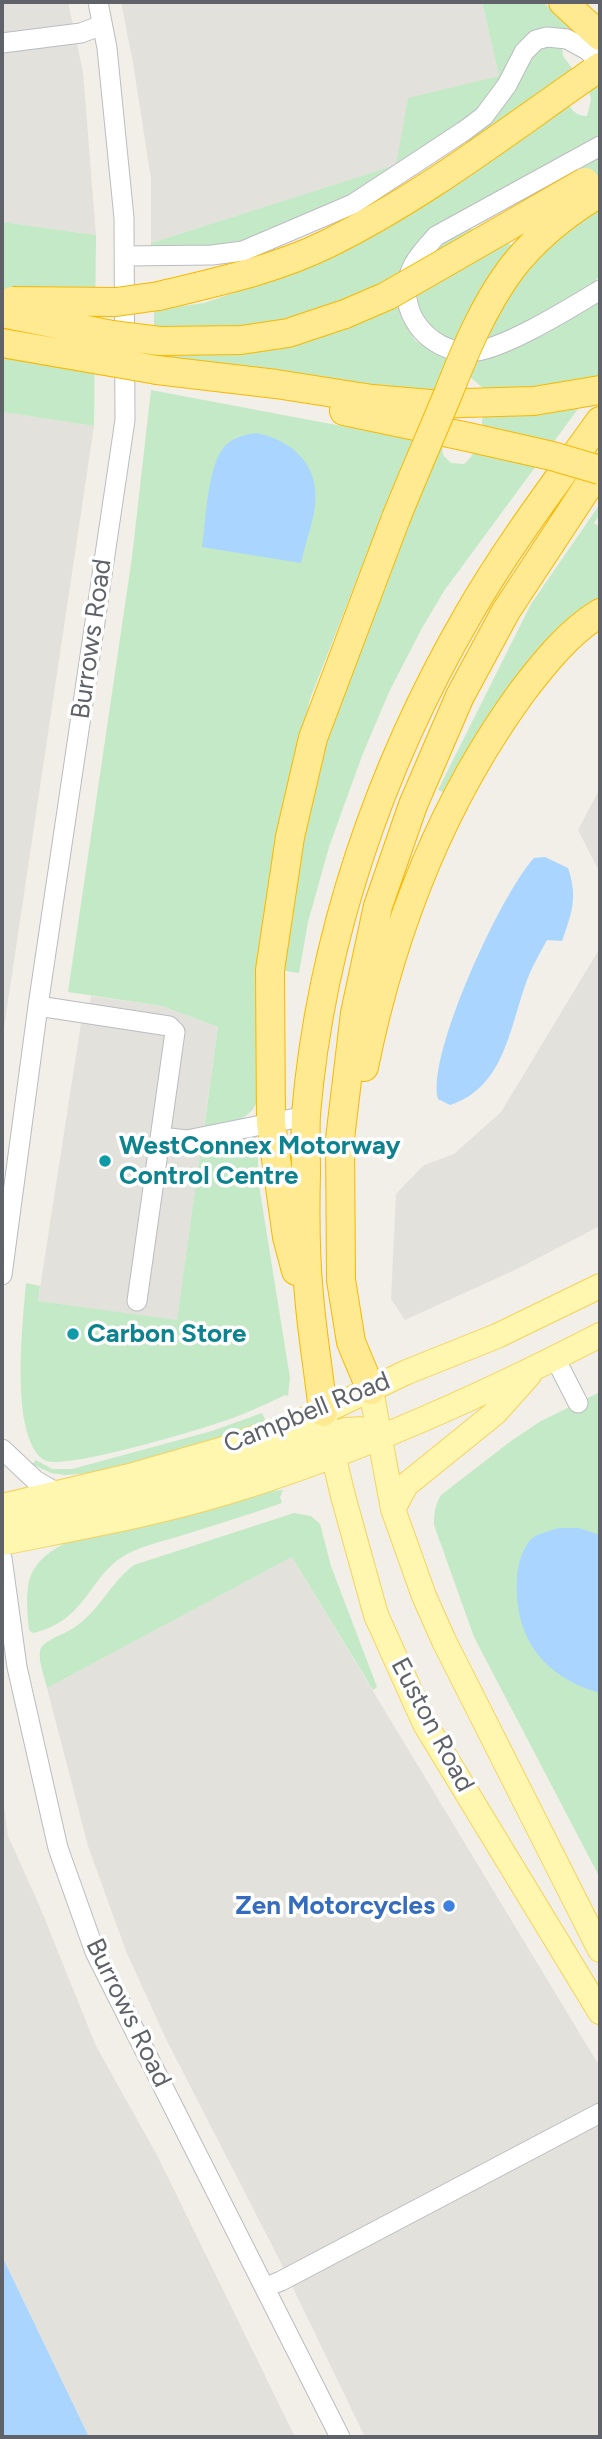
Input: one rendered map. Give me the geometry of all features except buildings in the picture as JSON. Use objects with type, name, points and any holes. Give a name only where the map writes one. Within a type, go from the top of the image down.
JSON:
[{"type":"highway","points":[[563,2],[600,36]]},
{"type":"highway","points":[[2,300],[116,302],[159,296],[257,272],[325,245],[394,207],[464,162],[600,64]]},
{"type":"highway","points":[[2,313],[112,335],[160,341],[240,340],[288,333],[345,314],[387,296],[600,174]]},
{"type":"highway","points":[[313,1331],[287,1237],[271,1123],[270,970],[290,837],[313,738],[396,518],[473,333],[511,270],[546,232],[568,213],[600,193]]},
{"type":"highway","points":[[2,343],[157,370],[372,399],[470,404],[534,401],[600,390]]},
{"type":"highway","points":[[157,370],[552,456],[600,469],[506,611],[460,696],[413,805],[378,906],[355,1013],[340,1139],[341,1280],[351,1342],[371,1390]]},
{"type":"highway","points":[[328,1435],[313,1331],[306,1226],[306,1116],[314,1041],[342,912],[364,840],[430,681],[469,612],[513,544],[600,421]]},
{"type":"highway","points":[[371,1390],[352,1276],[352,1130],[386,978],[413,897],[442,826],[474,766],[507,713],[537,673],[564,642],[600,613]]},
{"type":"main road","name":"Campbell Road","points":[[2,1544],[148,1514],[223,1494],[328,1435],[371,1390],[407,1372],[497,1336],[600,1286]]},
{"type":"main road","name":"Campbell Road","points":[[2,1506],[59,1494],[220,1450],[328,1435],[381,1438],[546,1363],[600,1335]]},
{"type":"main road","points":[[393,1509],[406,1485],[495,1413],[546,1363]]},
{"type":"main road","name":"Euston Road","points":[[371,1390],[393,1509],[424,1596],[444,1641],[600,1950]]},
{"type":"main road","name":"Euston Road","points":[[328,1435],[376,1615],[425,1724],[600,2012]]},
{"type":"main road","points":[[2,1520],[37,1517],[136,1497],[328,1435]]},
{"type":"street","name":"Burrows Road","points":[[2,1275],[38,1006],[125,420],[126,256],[123,205],[107,48],[98,2]]},
{"type":"street","points":[[2,43],[81,33],[102,24]]},
{"type":"street","points":[[126,256],[212,255],[243,251],[353,204],[484,116],[507,85],[524,52],[537,40],[547,37],[566,39],[587,50],[600,64]]},
{"type":"street","points":[[600,145],[436,236],[419,254],[405,289],[410,312],[420,330],[436,342],[469,352],[506,342],[600,290]]},
{"type":"street","points":[[38,1006],[169,1026],[173,1028],[176,1036],[137,1301]]},
{"type":"street","points":[[161,1137],[187,1140],[306,1116]]},
{"type":"street","points":[[546,1363],[578,1403]]},
{"type":"street","points":[[2,1449],[35,1480],[59,1494]]},
{"type":"street","name":"Burrows Road","points":[[2,1558],[19,1679],[58,1848],[96,1952],[340,2437]]},
{"type":"street","points":[[266,2287],[477,2180],[600,2113]]},
{"type":"shaded area","points":[[2,2],[68,2],[83,72],[96,235],[2,222]]},
{"type":"shaded area","points":[[121,2],[482,2],[499,76],[408,99],[397,165],[151,243],[151,179]]},
{"type":"shaded area","points":[[2,412],[94,426],[2,1041]]},
{"type":"shaded area","points":[[600,788],[600,873],[578,830]]},
{"type":"shaded area","points":[[600,948],[600,1226],[517,1269],[405,1320],[391,1299],[396,1194],[424,1165],[454,1154],[501,1112]]},
{"type":"shaded area","points":[[91,996],[162,1006],[218,1027],[177,1321],[38,1301],[81,1023],[88,1024]]},
{"type":"shaded area","points":[[292,1557],[600,2067],[600,2437],[365,2437],[278,2257],[166,2039],[126,1951],[88,1846],[47,1688]]},
{"type":"shaded area","points":[[2,1790],[8,1836],[96,2046],[157,2155],[295,2437],[89,2437],[2,2256]]},
{"type":"green space","points":[[482,2],[543,2],[583,38],[535,33],[522,39],[485,106],[333,208],[232,246],[151,248],[151,243],[396,165],[408,98],[499,76]]},
{"type":"green space","points":[[565,43],[562,48],[563,56],[575,72],[466,144],[488,122],[532,54],[542,46]]},
{"type":"green space","points":[[600,68],[600,137],[439,225],[399,285],[400,314],[415,340],[431,351],[446,356],[600,300],[600,379],[444,591],[422,628],[389,692],[329,847],[308,922],[299,973],[280,970],[297,849],[384,510],[310,699],[275,847],[259,948],[256,1104],[240,1119],[204,1129],[218,1027],[162,1006],[68,992],[132,557],[151,390],[442,445],[443,455],[451,463],[464,464],[471,457],[479,440],[484,389],[470,377],[452,378],[431,393],[166,358],[166,353],[266,325],[154,330],[154,310],[204,303],[295,272],[566,100],[576,113],[587,116],[591,100],[589,91]]},
{"type":"green space","points":[[600,152],[600,277],[569,299],[483,346],[445,338],[431,329],[422,316],[418,285],[423,268],[433,254],[454,235],[469,229],[538,257],[521,200]]},
{"type":"green space","points":[[2,222],[96,235],[94,426],[2,412]]},
{"type":"green space","points":[[600,504],[600,514],[594,523],[600,527],[600,602],[445,793],[438,790],[531,604]]},
{"type":"green space","points":[[250,1134],[256,1136],[258,1143],[258,1179],[290,1378],[288,1396],[221,1422],[130,1448],[76,1460],[44,1460],[33,1447],[22,1404],[21,1349],[26,1283],[40,1286],[38,1301],[177,1320],[201,1147]]},
{"type":"green space","points":[[600,1392],[600,1878],[474,1637],[434,1525],[435,1509],[441,1495],[541,1421]]},
{"type":"green space","points":[[262,1413],[266,1421],[240,1432],[95,1473],[51,1473],[32,1464],[36,1460],[52,1469],[72,1469],[212,1431]]},
{"type":"green space","points":[[283,1490],[280,1497],[282,1503],[129,1553],[104,1573],[77,1608],[65,1618],[51,1627],[33,1633],[29,1630],[27,1600],[31,1576],[43,1558],[69,1541],[269,1491]]},
{"type":"green space","points":[[294,1513],[311,1516],[320,1524],[331,1566],[377,1687],[373,1690],[292,1557],[47,1688],[40,1660],[42,1647],[83,1620],[134,1565]]},
{"type":"water","points":[[256,433],[269,436],[292,448],[308,466],[313,478],[315,505],[301,563],[202,547],[211,478],[220,453],[233,440]]},
{"type":"water","points":[[545,857],[568,868],[571,878],[572,905],[562,941],[547,940],[538,957],[522,993],[504,1051],[495,1068],[484,1084],[469,1096],[450,1105],[438,1099],[437,1077],[455,1012],[486,938],[520,876],[534,858]]},
{"type":"water","points":[[559,1528],[579,1528],[600,1535],[600,1693],[562,1677],[548,1665],[526,1636],[520,1618],[517,1577],[524,1550],[534,1537]]},
{"type":"water","points":[[2,2256],[89,2437],[2,2437]]},
{"type":"place","name":"WestConnex Motorway Control Centre","points":[[105,1161]]},
{"type":"place","name":"Carbon Store","points":[[73,1334]]},
{"type":"place","name":"Zen Motorcycles","points":[[449,1906]]}]
